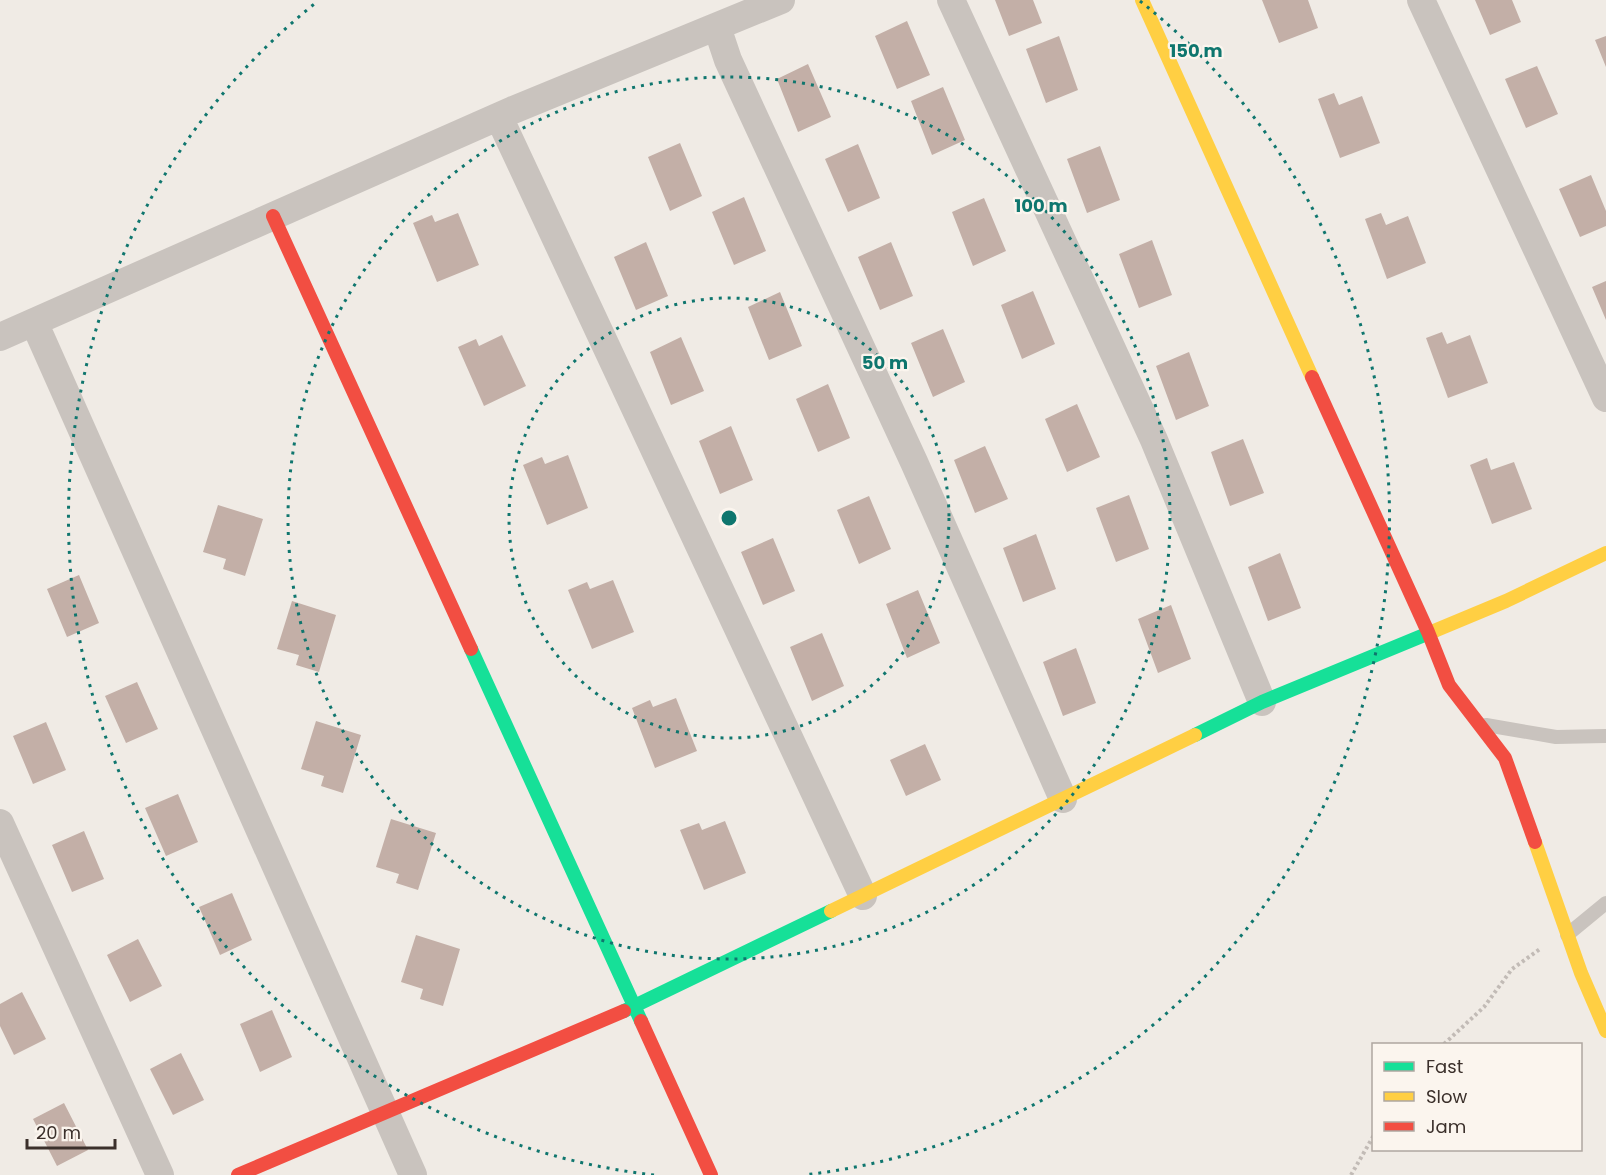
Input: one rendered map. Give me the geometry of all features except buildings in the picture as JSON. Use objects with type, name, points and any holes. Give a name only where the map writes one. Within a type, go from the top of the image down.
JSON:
[{"type":"street","points":[[0,337],[499,117],[781,0]]},
{"type":"street","points":[[951,0],[1154,440],[1262,702]]},
{"type":"street","points":[[1142,0],[1428,632],[1449,685],[1505,758],[1568,935],[1606,1031]]},
{"type":"street","points":[[1420,0],[1606,399]]},
{"type":"street","points":[[717,27],[728,60],[914,462],[1062,799]]},
{"type":"street","points":[[499,117],[863,896]]},
{"type":"street","points":[[273,216],[636,1006],[711,1175]]},
{"type":"street","points":[[34,322],[387,1112],[413,1175]]},
{"type":"street","points":[[238,1175],[636,1006],[1262,702],[1404,646],[1428,632],[1506,602],[1606,553]]},
{"type":"street","points":[[0,822],[160,1175]]},
{"type":"lane","points":[[1478,723],[1556,737],[1606,736]]},
{"type":"lane","points":[[1568,935],[1606,903]]},
{"type":"path","points":[[1445,1043],[1484,1007],[1512,969],[1546,945],[1568,935]]},
{"type":"path","points":[[1351,1175],[1354,1165],[1372,1138]]},
{"type":"traffic: fast","points":[[1195,735],[1262,702],[1434,631]]},
{"type":"traffic: fast","points":[[471,649],[641,1021]]},
{"type":"traffic: fast","points":[[624,1011],[831,911]]},
{"type":"traffic: slow","points":[[1142,0],[1312,377]]},
{"type":"traffic: slow","points":[[1434,631],[1506,601],[1606,553]]},
{"type":"traffic: slow","points":[[831,911],[1195,735]]},
{"type":"traffic: slow","points":[[1535,842],[1581,973],[1606,1031]]},
{"type":"traffic: jam","points":[[273,216],[471,649]]},
{"type":"traffic: jam","points":[[1312,377],[1428,632],[1449,685],[1505,758],[1535,842]]},
{"type":"traffic: jam","points":[[238,1175],[624,1011]]},
{"type":"traffic: jam","points":[[641,1021],[711,1175]]}]
